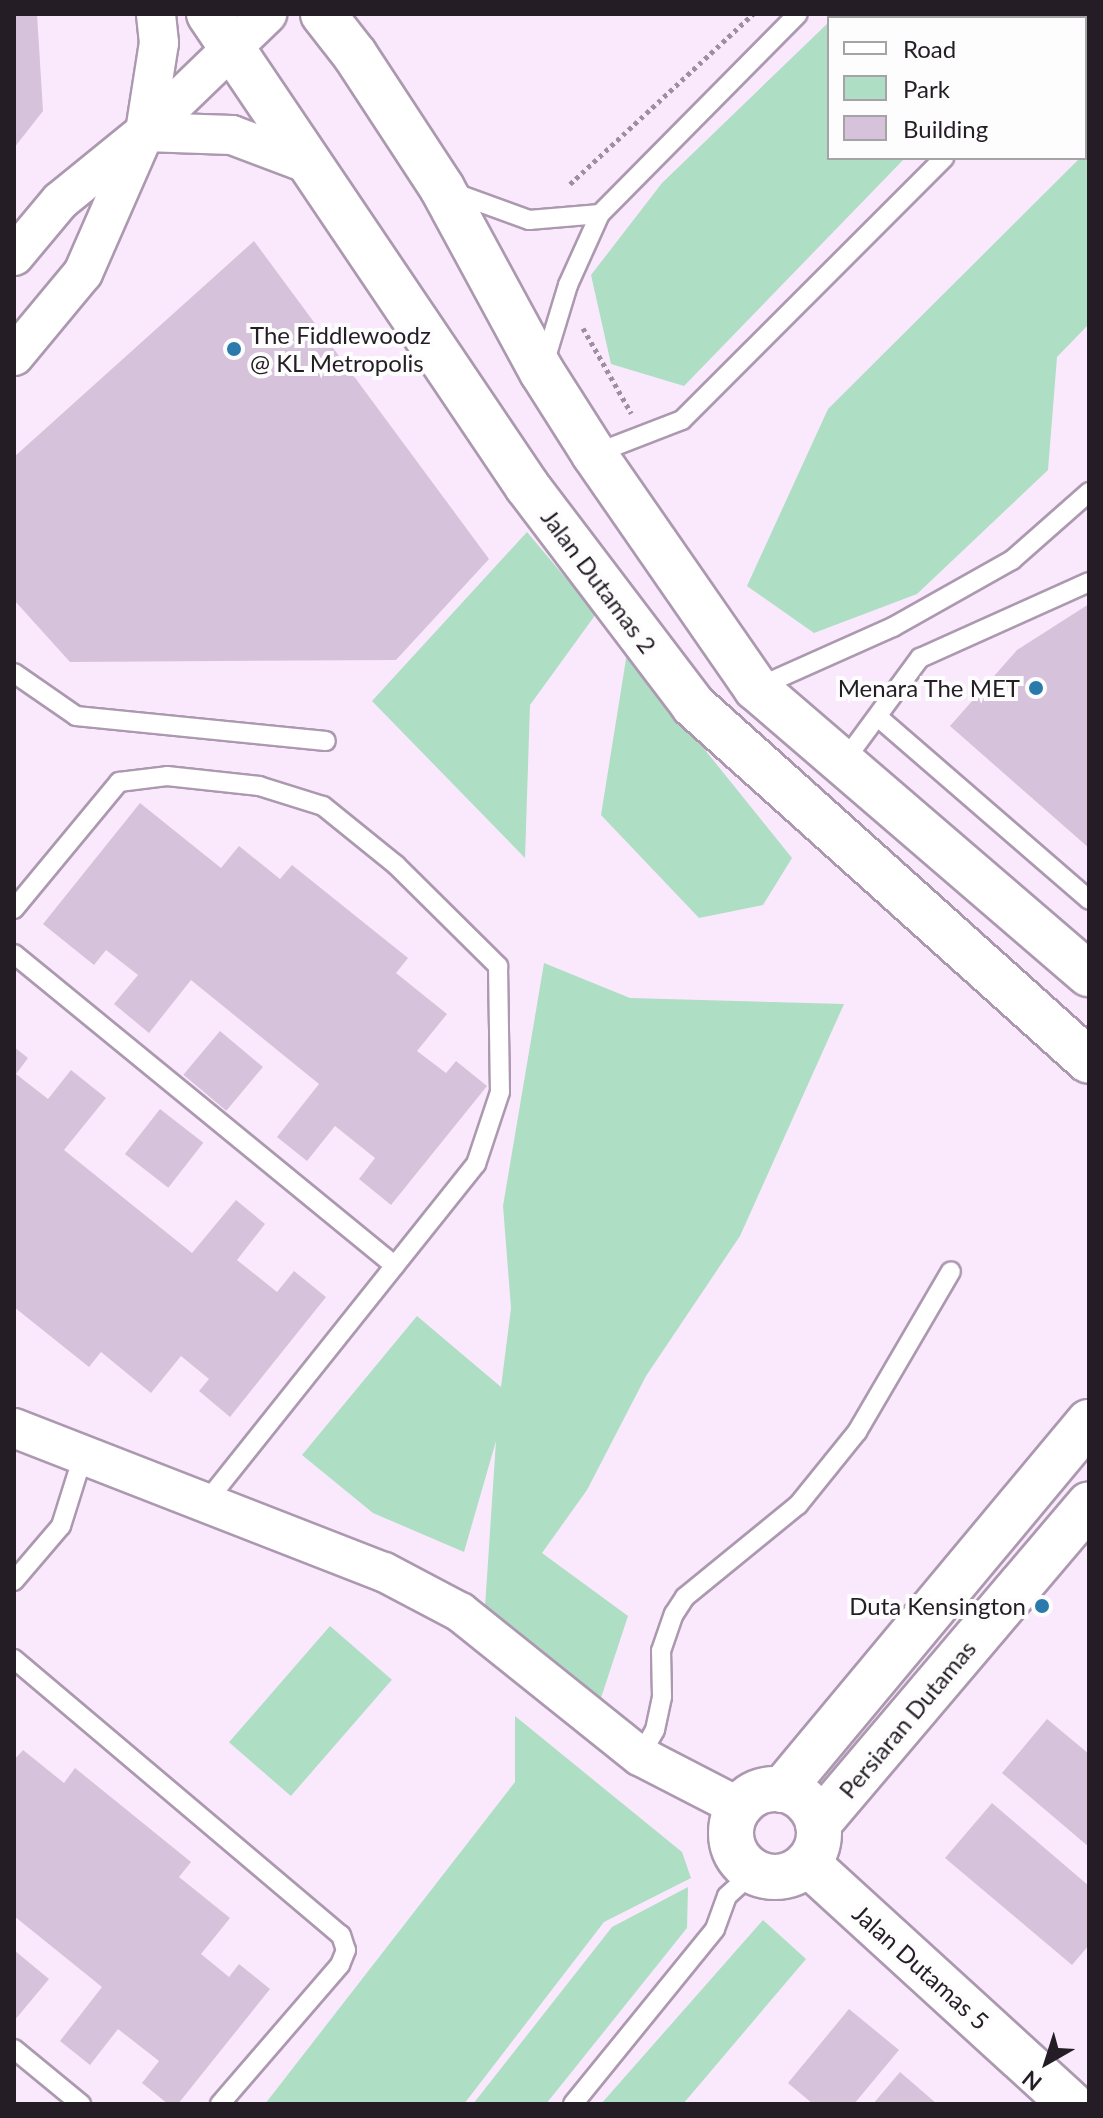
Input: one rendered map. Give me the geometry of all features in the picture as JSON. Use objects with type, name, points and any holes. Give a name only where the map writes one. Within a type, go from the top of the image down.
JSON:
[{"type":"street","points":[[145,132],[159,43],[156,14]]},
{"type":"street","points":[[14,356],[83,273],[145,132],[220,31],[267,14]]},
{"type":"street","name":"Jalan Dutamas 2","points":[[220,31],[527,486],[693,705],[1089,1061]]},
{"type":"street","points":[[344,32],[442,188],[542,372],[594,454],[756,688],[841,765],[1089,974]]},
{"type":"street","points":[[14,256],[60,201],[145,132],[232,135],[312,165]]},
{"type":"street","points":[[782,1790],[1089,1422]]},
{"type":"street","points":[[14,1428],[384,1572],[460,1612],[640,1756],[739,1807]]},
{"type":"street","name":"Persiaran Dutamas","points":[[812,1844],[1089,1505]]},
{"type":"street","points":[[782,1790],[806,1801],[812,1844],[781,1877],[754,1872],[731,1841],[739,1807],[755,1793],[782,1790]]},
{"type":"street","name":"Jalan Dutamas 5","points":[[812,1844],[1071,2104]]},
{"type":"lane","points":[[542,372],[568,285],[600,214],[798,14]]},
{"type":"lane","points":[[594,454],[682,420],[942,160]]},
{"type":"lane","points":[[442,188],[529,220],[600,214]]},
{"type":"lane","points":[[756,688],[893,627],[1012,560],[1089,492]]},
{"type":"lane","points":[[841,765],[920,658],[1089,582]]},
{"type":"lane","points":[[14,673],[76,716],[326,741]]},
{"type":"lane","points":[[878,717],[1089,900]]},
{"type":"lane","points":[[14,909],[119,782],[167,776],[259,786],[323,806],[396,865],[498,966],[500,1092],[476,1164],[205,1504]]},
{"type":"lane","points":[[14,954],[395,1266]]},
{"type":"lane","points":[[640,1756],[655,1730],[662,1697],[661,1651],[674,1614],[685,1597],[798,1505],[872,1409],[951,1271]]},
{"type":"lane","points":[[14,1581],[61,1526],[83,1456]]},
{"type":"lane","points":[[14,1659],[341,1935],[346,1950],[340,1965],[220,2104]]},
{"type":"lane","points":[[573,2104],[715,1929],[727,1896],[754,1872]]},
{"type":"lane","points":[[14,2049],[81,2104]]},
{"type":"path","points":[[570,184],[753,14]]},
{"type":"path","points":[[568,285],[582,285],[583,330],[644,435]]},
{"type":"green space","points":[[837,14],[1021,14],[927,16],[835,16]]},
{"type":"green space","points":[[827,24],[827,160],[903,160],[684,386],[611,364],[591,275],[662,183]]},
{"type":"green space","points":[[1089,149],[1089,324],[1057,357],[1048,470],[917,594],[814,633],[747,586],[828,409],[1078,160],[1087,160]]},
{"type":"green space","points":[[527,532],[596,614],[530,705],[525,858],[372,701]]},
{"type":"green space","points":[[627,653],[792,858],[763,905],[699,918],[601,815]]},
{"type":"green space","points":[[544,963],[630,998],[844,1004],[740,1236],[646,1376],[587,1490],[542,1553],[628,1616],[599,1704],[485,1607],[496,1441],[464,1552],[373,1513],[302,1455],[417,1316],[501,1387],[511,1308],[503,1206]]},
{"type":"green space","points":[[330,1626],[392,1680],[291,1796],[229,1742]]},
{"type":"green space","points":[[515,1716],[682,1852],[691,1878],[604,1922],[464,2104],[265,2104],[515,1782]]},
{"type":"green space","points":[[688,1887],[687,1928],[546,2104],[473,2104],[612,1927]]},
{"type":"green space","points":[[763,1920],[806,1959],[683,2104],[601,2104]]},
{"type":"building","points":[[14,14],[37,14],[43,111],[14,148]]},
{"type":"building","name":"The Fiddlewoodz @ KL Metropolis","points":[[254,241],[489,559],[396,660],[70,662],[14,600],[14,457]]},
{"type":"building","name":"Menara The MET","points":[[1089,604],[1089,848],[950,726],[1017,650]]},
{"type":"building","points":[[140,803],[221,868],[239,846],[280,879],[292,865],[408,958],[396,973],[447,1014],[417,1051],[446,1073],[456,1061],[487,1086],[391,1205],[359,1179],[375,1158],[335,1126],[307,1161],[277,1137],[319,1084],[191,980],[149,1033],[114,1004],[138,975],[106,950],[94,965],[43,924]]},
{"type":"building","points":[[220,1031],[263,1067],[226,1111],[183,1075]]},
{"type":"building","points":[[14,1047],[28,1058],[16,1074],[48,1099],[71,1070],[106,1098],[64,1150],[192,1253],[236,1200],[265,1224],[237,1260],[277,1292],[294,1271],[326,1297],[230,1417],[199,1391],[209,1379],[181,1356],[151,1393],[101,1352],[89,1367],[14,1307]]},
{"type":"building","points":[[160,1109],[203,1143],[168,1188],[125,1154]]},
{"type":"building","points":[[1047,1719],[1089,1754],[1089,1847],[1002,1773]]},
{"type":"building","points":[[23,1750],[64,1783],[75,1768],[191,1862],[179,1877],[230,1918],[201,1954],[229,1977],[239,1964],[270,1989],[178,2104],[168,2104],[142,2083],[159,2061],[118,2029],[90,2065],[60,2041],[102,1987],[14,1916],[14,1760]]},
{"type":"building","points":[[992,1803],[1089,1886],[1089,1945],[1072,1965],[945,1858]]},
{"type":"building","points":[[14,1950],[49,1979],[14,2021]]},
{"type":"building","points":[[849,2009],[899,2050],[854,2104],[813,2104],[788,2083]]},
{"type":"building","points":[[900,2072],[937,2104],[873,2104]]},
{"type":"place","name":"The Fiddlewoodz @ KL Metropolis","points":[[234,349]]},
{"type":"place","name":"Menara The MET","points":[[1036,688]]},
{"type":"place","name":"Duta Kensington","points":[[1042,1606]]}]
